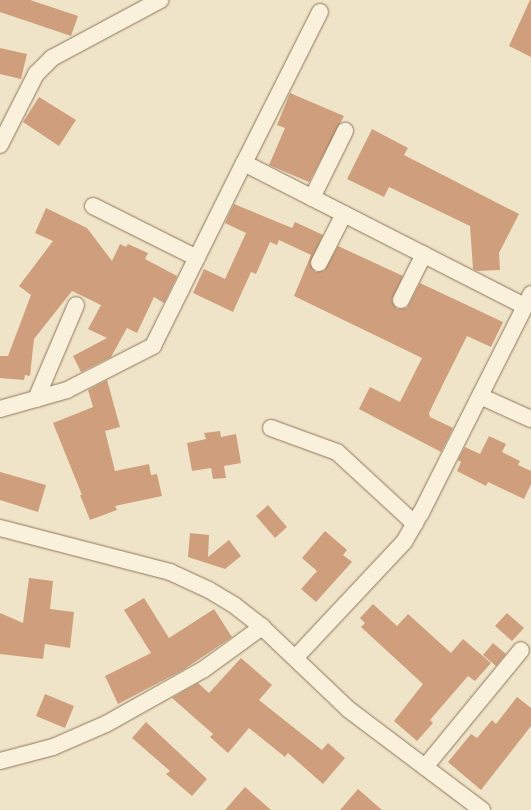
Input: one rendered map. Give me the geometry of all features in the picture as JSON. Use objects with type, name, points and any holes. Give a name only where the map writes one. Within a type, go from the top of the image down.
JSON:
[{"type":"street","points":[[0,145],[36,74],[52,58],[160,0]]},
{"type":"street","points":[[0,409],[67,390],[153,346],[320,12]]},
{"type":"street","points":[[312,198],[345,132]]},
{"type":"street","points":[[244,163],[424,254],[528,300],[415,524],[404,542],[296,657]]},
{"type":"street","points":[[93,206],[197,258]]},
{"type":"street","points":[[319,263],[344,214]]},
{"type":"street","points":[[401,300],[424,254]]},
{"type":"street","points":[[36,398],[76,305]]},
{"type":"street","points":[[480,396],[531,419]]},
{"type":"street","points":[[271,428],[337,452],[415,524]]},
{"type":"street","points":[[0,528],[170,572],[209,590],[234,605],[262,627],[296,657],[348,709],[482,810]]},
{"type":"street","points":[[0,761],[53,747],[106,724],[204,669],[262,627]]},
{"type":"street","points":[[425,767],[521,650]]},
{"type":"building","points":[[0,0],[30,0],[78,16],[71,36],[0,12]]},
{"type":"building","points":[[531,0],[531,57],[509,46]]},
{"type":"building","points":[[0,48],[27,54],[21,79],[0,74]]},
{"type":"building","points":[[290,93],[344,116],[309,182],[269,165],[285,128],[277,125]]},
{"type":"building","points":[[39,97],[76,120],[59,146],[23,122]]},
{"type":"building","points":[[372,129],[408,148],[404,155],[519,214],[499,253],[500,270],[477,271],[473,269],[470,226],[389,187],[384,197],[347,179]]},
{"type":"building","points":[[234,204],[292,228],[295,222],[323,235],[310,263],[315,272],[324,271],[338,246],[403,276],[392,300],[397,309],[407,308],[420,283],[503,322],[491,347],[467,336],[429,413],[430,417],[453,428],[441,452],[359,409],[370,387],[400,402],[422,358],[294,296],[311,255],[279,240],[277,245],[270,242],[256,274],[251,272],[233,312],[193,293],[204,269],[225,279],[246,233],[225,223]]},
{"type":"building","points":[[46,208],[87,228],[112,261],[120,244],[126,247],[128,244],[148,253],[145,259],[177,276],[164,303],[154,297],[137,333],[127,328],[111,357],[81,372],[73,356],[107,338],[88,329],[101,305],[72,291],[34,339],[30,376],[25,375],[24,380],[0,378],[0,356],[8,356],[31,295],[19,286],[53,241],[35,233]]},
{"type":"building","points":[[107,380],[120,427],[105,431],[115,471],[149,464],[151,475],[157,474],[162,496],[115,506],[117,510],[90,520],[80,495],[82,495],[53,423],[93,407],[88,390]]},
{"type":"building","points":[[220,431],[221,437],[236,434],[241,463],[224,466],[226,478],[213,479],[211,468],[192,471],[187,443],[206,439],[204,433]]},
{"type":"building","points":[[489,436],[506,444],[502,452],[520,461],[518,465],[531,471],[531,484],[524,499],[488,482],[486,486],[457,471],[461,462],[458,460],[465,447],[480,454]]},
{"type":"building","points":[[0,472],[46,485],[38,512],[0,500]]},
{"type":"building","points":[[268,505],[287,527],[275,538],[256,516]]},
{"type":"building","points":[[325,531],[347,550],[343,555],[352,562],[316,602],[301,589],[317,571],[302,558]]},
{"type":"building","points":[[190,533],[209,535],[208,557],[229,540],[241,556],[225,569],[188,557]]},
{"type":"building","points":[[29,578],[53,581],[50,609],[74,612],[70,648],[45,644],[43,659],[0,654],[0,613],[23,623]]},
{"type":"building","points":[[144,598],[169,638],[214,609],[232,637],[183,670],[118,704],[105,676],[151,653],[124,610]]},
{"type":"building","points":[[373,604],[397,626],[408,614],[451,653],[463,639],[491,663],[475,681],[468,676],[430,720],[433,723],[417,741],[394,721],[423,684],[361,627],[365,623],[360,618]]},
{"type":"building","points":[[507,613],[524,628],[512,641],[495,626]]},
{"type":"building","points":[[493,643],[506,654],[496,666],[483,655]]},
{"type":"building","points":[[241,658],[272,685],[259,700],[322,750],[328,743],[345,758],[323,784],[288,753],[285,757],[249,728],[228,753],[210,737],[213,734],[172,698],[198,683],[209,693]]},
{"type":"building","points":[[45,694],[74,706],[65,728],[36,716]]},
{"type":"building","points":[[517,697],[531,708],[531,726],[481,790],[448,762],[471,734],[477,738],[492,720],[496,724]]},
{"type":"building","points":[[146,722],[207,779],[192,796],[166,774],[170,771],[132,738]]},
{"type":"building","points":[[245,787],[271,810],[225,810]]},
{"type":"building","points":[[358,789],[382,810],[340,810]]}]
